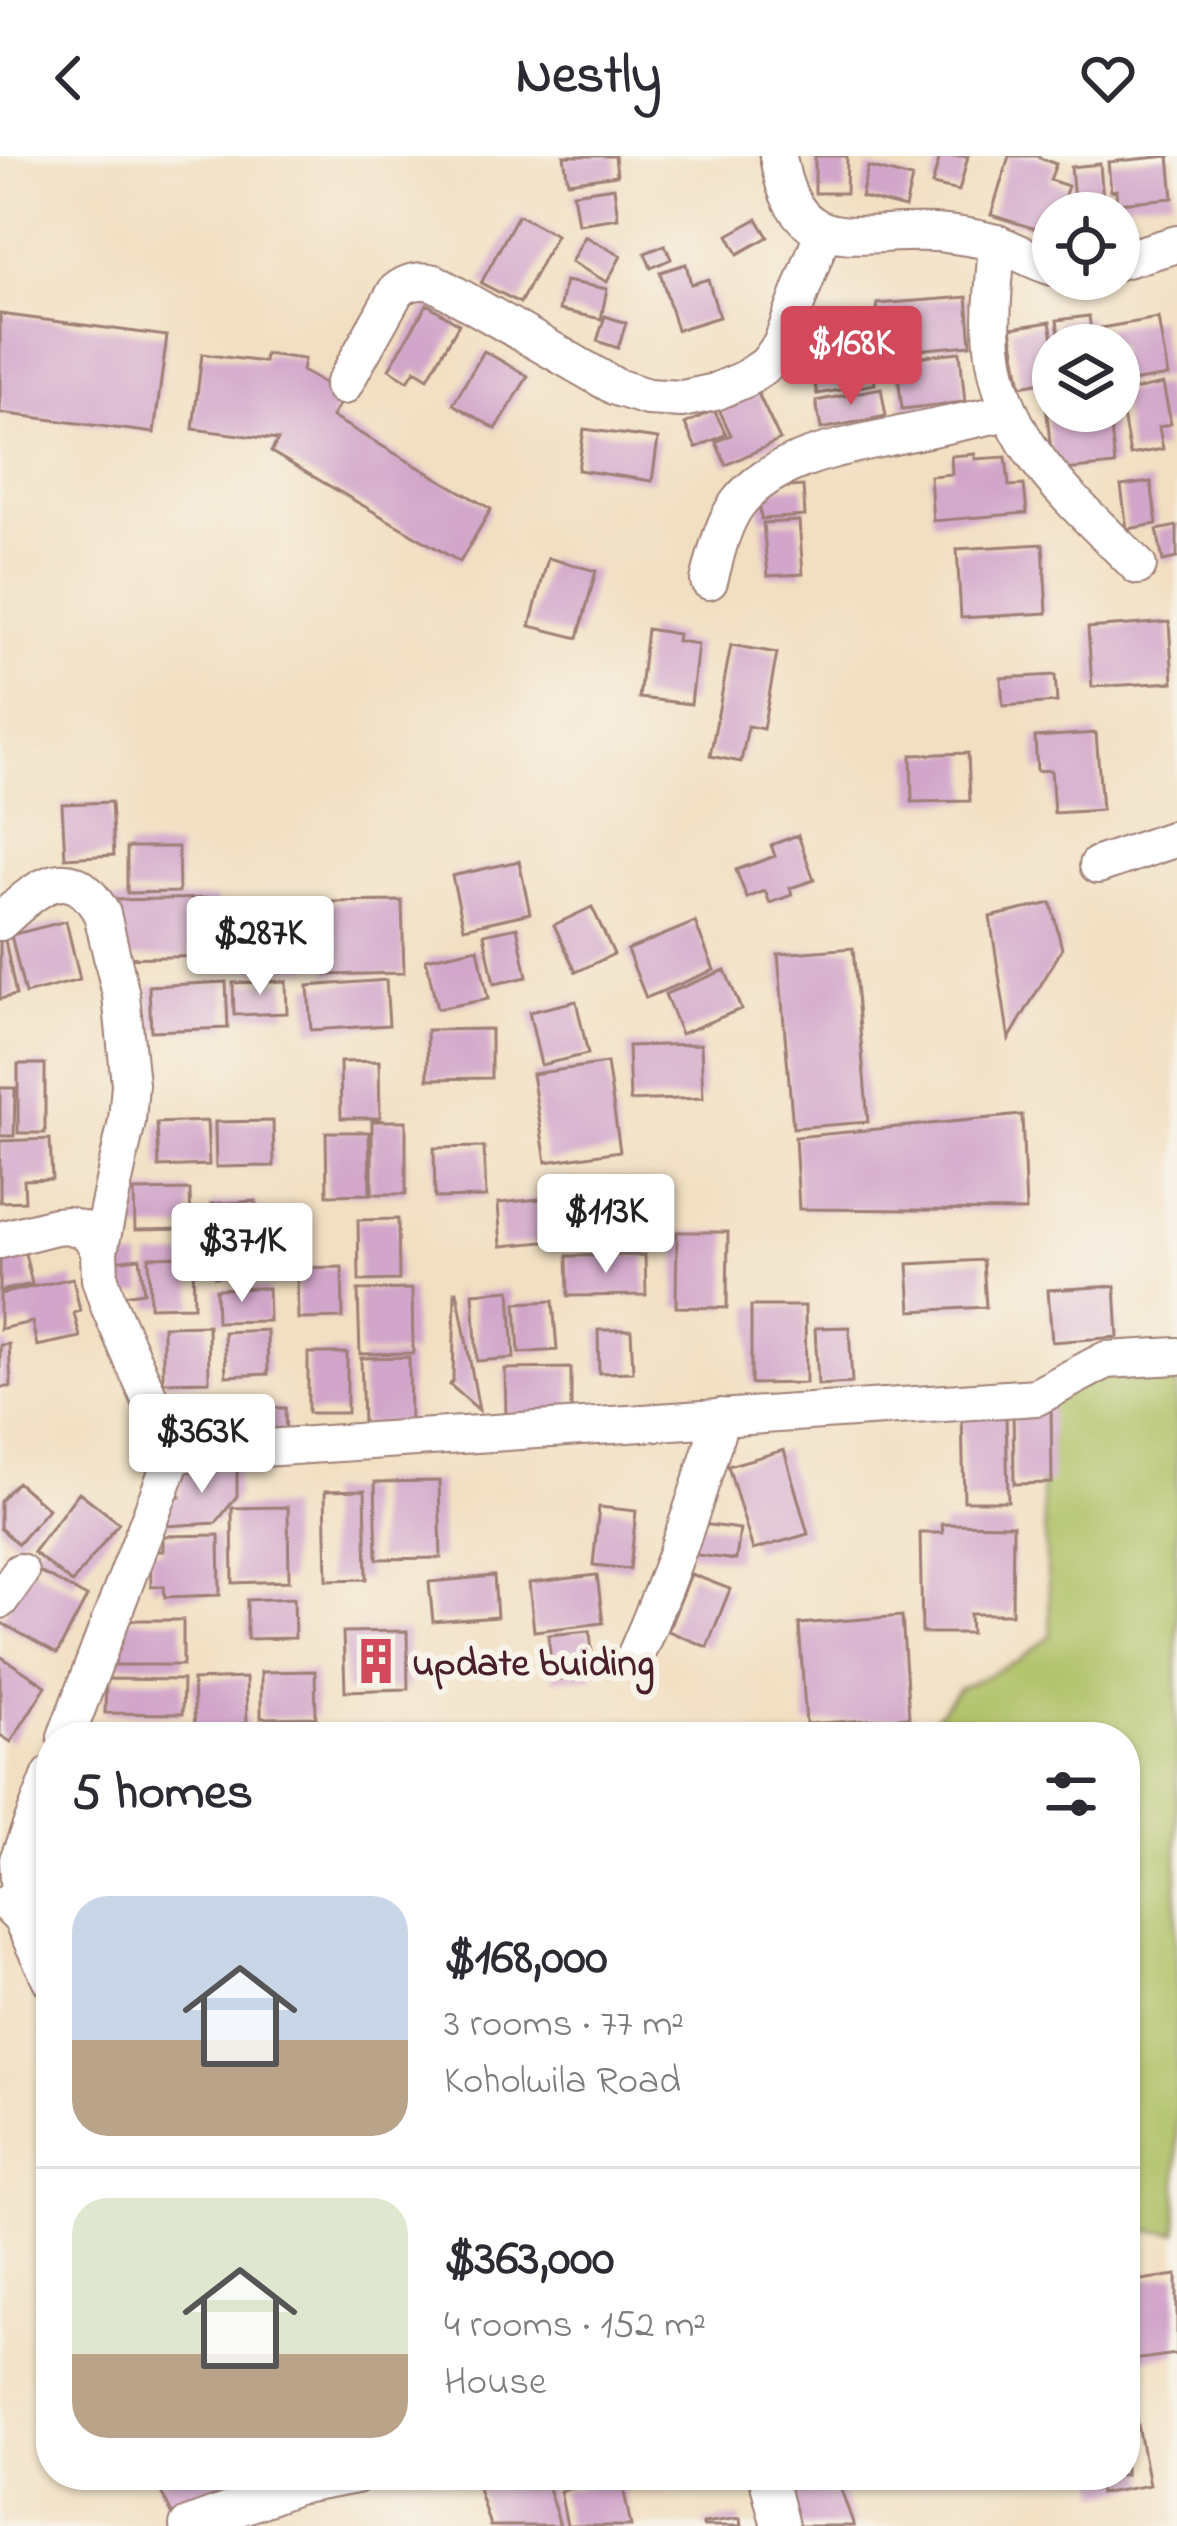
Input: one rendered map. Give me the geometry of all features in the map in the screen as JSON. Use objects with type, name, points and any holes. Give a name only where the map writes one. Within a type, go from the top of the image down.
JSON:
[{"type":"street","points":[[778,156],[791,204],[801,218],[823,232],[944,233],[997,243],[1032,258]]},
{"type":"street","points":[[343,386],[396,291],[423,280],[616,386],[647,397],[682,399],[715,392],[766,365],[781,345],[823,232]]},
{"type":"street","points":[[997,243],[993,345],[1009,412],[1042,469],[1138,566]]},
{"type":"street","points":[[1140,255],[1177,244]]},
{"type":"street","points":[[709,581],[735,506],[749,491],[804,458],[840,446],[1009,412]]},
{"type":"street","points":[[1098,865],[1177,838]]},
{"type":"street","points":[[0,922],[30,893],[53,884],[78,888],[102,914],[121,995],[130,1084],[127,1121],[99,1251],[100,1280],[174,1454],[71,1722]]},
{"type":"street","points":[[0,1240],[67,1225],[89,1232],[99,1251]]},
{"type":"street","points":[[174,1454],[1036,1397],[1106,1360],[1177,1356]]},
{"type":"street","points":[[634,1659],[676,1556],[722,1417]]},
{"type":"street","points":[[36,1814],[18,1860],[10,1907],[36,1953]]},
{"type":"street","points":[[188,2526],[273,2490]]},
{"type":"street","points":[[771,2490],[780,2526]]},
{"type":"green space","points":[[1177,1356],[1177,2233],[1140,2230],[1140,1722],[926,1722],[959,1689],[1020,1660],[1051,1635],[1036,1397]]},
{"type":"building","points":[[564,156],[615,156],[617,175],[568,182]]},
{"type":"building","points":[[815,156],[847,156],[846,193],[815,193]]},
{"type":"building","points":[[940,156],[968,156],[959,191],[932,185]]},
{"type":"building","points":[[1009,156],[1039,156],[1056,164],[1050,180],[1068,186],[1066,192],[1032,192],[1032,228],[991,215]]},
{"type":"building","points":[[1169,156],[1173,198],[1140,201],[1140,192],[1111,191],[1108,162]]},
{"type":"building","points":[[1100,164],[1102,192],[1073,192],[1071,167]]},
{"type":"building","points":[[868,167],[912,178],[905,208],[861,197]]},
{"type":"building","points":[[614,187],[618,218],[578,224],[573,193]]},
{"type":"building","points":[[518,215],[556,235],[520,303],[481,283]]},
{"type":"building","points":[[757,219],[768,237],[738,254],[728,235]]},
{"type":"building","points":[[585,236],[621,256],[607,282],[571,262]]},
{"type":"building","points":[[665,245],[671,259],[651,268],[645,253]]},
{"type":"building","points":[[686,264],[691,284],[708,279],[719,317],[677,330],[660,272]]},
{"type":"building","points":[[565,281],[607,289],[601,319],[559,310]]},
{"type":"building","points":[[967,297],[971,345],[881,353],[877,304]]},
{"type":"building","points":[[427,304],[459,324],[428,378],[415,370],[408,381],[389,369]]},
{"type":"building","points":[[0,314],[167,336],[154,433],[0,413]]},
{"type":"building","points":[[605,316],[626,323],[618,348],[597,341]]},
{"type":"building","points":[[1089,316],[1090,324],[1057,324],[1057,320]]},
{"type":"building","points":[[1158,318],[1168,376],[1140,381],[1140,324],[1124,324]]},
{"type":"building","points":[[1032,325],[1032,384],[1021,386],[1011,328]]},
{"type":"building","points":[[868,349],[875,384],[817,394],[810,360]]},
{"type":"building","points":[[484,351],[528,376],[496,429],[453,404]]},
{"type":"building","points":[[960,352],[965,402],[902,409],[896,359]]},
{"type":"building","points":[[202,354],[264,362],[265,354],[304,359],[302,371],[344,395],[332,417],[491,509],[460,562],[271,452],[278,440],[193,429]]},
{"type":"building","points":[[1163,384],[1171,424],[1159,427],[1163,449],[1130,455],[1126,432],[1140,432],[1140,389]]},
{"type":"building","points":[[754,385],[780,440],[726,465],[716,442],[731,435],[716,403]]},
{"type":"building","points":[[881,388],[886,416],[821,429],[816,401]]},
{"type":"building","points":[[714,410],[726,434],[696,448],[685,424]]},
{"type":"building","points":[[584,429],[658,439],[652,481],[578,470]]},
{"type":"building","points":[[1049,432],[1111,432],[1115,465],[1053,471]]},
{"type":"building","points":[[975,454],[975,459],[1006,457],[1009,486],[1024,485],[1027,513],[933,521],[930,476],[952,474],[951,456]]},
{"type":"building","points":[[1151,482],[1157,524],[1127,529],[1121,486]]},
{"type":"building","points":[[803,486],[805,516],[761,519],[758,489]]},
{"type":"building","points":[[799,521],[803,574],[768,576],[763,523]]},
{"type":"building","points":[[1177,526],[1177,558],[1163,561],[1157,530]]},
{"type":"building","points":[[1043,544],[1047,613],[961,618],[957,549]]},
{"type":"building","points":[[548,558],[596,571],[578,638],[530,626]]},
{"type":"building","points":[[1169,622],[1173,682],[1092,687],[1088,628]]},
{"type":"building","points":[[647,629],[678,634],[677,641],[698,644],[691,704],[639,698]]},
{"type":"building","points":[[731,645],[777,653],[763,729],[748,726],[741,762],[710,756]]},
{"type":"building","points":[[1055,675],[1057,702],[1003,706],[1001,678]]},
{"type":"building","points":[[1096,733],[1102,810],[1054,813],[1051,770],[1037,771],[1035,737]]},
{"type":"building","points":[[968,753],[970,801],[912,802],[911,755]]},
{"type":"building","points":[[111,802],[114,855],[65,858],[62,804]]},
{"type":"building","points":[[798,835],[814,880],[790,888],[792,895],[770,903],[765,891],[747,898],[736,870],[775,856],[771,845]]},
{"type":"building","points":[[127,847],[178,847],[179,892],[127,893]]},
{"type":"building","points":[[519,861],[530,913],[464,928],[452,876]]},
{"type":"building","points":[[216,898],[217,956],[114,958],[113,900]]},
{"type":"building","points":[[402,901],[404,973],[327,975],[325,902]]},
{"type":"building","points":[[310,902],[311,968],[229,971],[228,941],[263,939],[261,905]]},
{"type":"building","points":[[1051,903],[1062,949],[1009,1039],[990,917]]},
{"type":"building","points":[[592,907],[614,954],[576,972],[554,925]]},
{"type":"building","points":[[66,921],[80,980],[25,994],[11,935]]},
{"type":"building","points":[[695,922],[714,970],[646,998],[627,950]]},
{"type":"building","points":[[517,927],[527,977],[494,984],[484,934]]},
{"type":"building","points":[[5,940],[16,995],[0,999],[0,941]]},
{"type":"building","points":[[478,948],[488,999],[437,1009],[426,959]]},
{"type":"building","points":[[853,948],[868,1122],[793,1128],[778,954]]},
{"type":"building","points":[[725,970],[741,1009],[681,1034],[665,994]]},
{"type":"building","points":[[386,980],[389,1025],[311,1030],[308,986]]},
{"type":"building","points":[[286,981],[287,1013],[234,1015],[233,983]]},
{"type":"building","points":[[226,982],[228,1028],[151,1031],[149,986]]},
{"type":"building","points":[[576,1001],[588,1054],[541,1065],[529,1012]]},
{"type":"building","points":[[491,1029],[491,1078],[428,1079],[427,1030]]},
{"type":"building","points":[[701,1044],[703,1098],[630,1101],[628,1046]]},
{"type":"building","points":[[379,1061],[380,1118],[341,1118],[340,1062]]},
{"type":"building","points":[[607,1063],[620,1151],[546,1162],[532,1074]]},
{"type":"building","points":[[18,1064],[45,1064],[45,1133],[18,1133]]},
{"type":"building","points":[[0,1088],[15,1088],[14,1136],[0,1136]]},
{"type":"building","points":[[1022,1115],[1026,1211],[799,1209],[795,1137]]},
{"type":"building","points":[[207,1121],[209,1165],[159,1167],[157,1123]]},
{"type":"building","points":[[273,1121],[274,1166],[216,1167],[215,1122]]},
{"type":"building","points":[[372,1121],[406,1121],[406,1194],[372,1194]]},
{"type":"building","points":[[326,1132],[369,1132],[370,1194],[327,1195]]},
{"type":"building","points":[[50,1139],[52,1179],[24,1180],[25,1201],[0,1202],[0,1141]]},
{"type":"building","points":[[484,1147],[486,1197],[435,1198],[434,1148]]},
{"type":"building","points":[[190,1190],[191,1229],[135,1230],[134,1191]]},
{"type":"building","points":[[562,1197],[565,1240],[501,1246],[498,1203]]},
{"type":"building","points":[[256,1201],[260,1274],[215,1277],[211,1204]]},
{"type":"building","points":[[398,1219],[399,1280],[359,1281],[358,1220]]},
{"type":"building","points":[[677,1232],[728,1232],[727,1308],[676,1307]]},
{"type":"building","points":[[23,1244],[32,1284],[0,1291],[0,1249]]},
{"type":"building","points":[[645,1255],[646,1295],[568,1296],[567,1256]]},
{"type":"building","points":[[193,1256],[194,1306],[150,1307],[149,1257]]},
{"type":"building","points":[[140,1258],[144,1292],[115,1296],[111,1261]]},
{"type":"building","points":[[983,1260],[986,1307],[911,1311],[908,1264]]},
{"type":"building","points":[[342,1267],[343,1318],[298,1319],[297,1268]]},
{"type":"building","points":[[73,1278],[80,1337],[37,1346],[32,1322],[0,1329],[0,1294]]},
{"type":"building","points":[[1115,1286],[1118,1337],[1052,1342],[1048,1290]]},
{"type":"building","points":[[268,1288],[269,1321],[217,1322],[216,1289]]},
{"type":"building","points":[[412,1289],[413,1353],[360,1354],[358,1290]]},
{"type":"building","points":[[510,1290],[514,1358],[477,1361],[473,1293]]},
{"type":"building","points":[[457,1291],[479,1410],[450,1385]]},
{"type":"building","points":[[553,1301],[557,1350],[519,1353],[516,1303]]},
{"type":"building","points":[[751,1306],[805,1306],[806,1383],[751,1384]]},
{"type":"building","points":[[208,1325],[209,1381],[163,1382],[163,1326]]},
{"type":"building","points":[[849,1327],[852,1383],[818,1385],[815,1328]]},
{"type":"building","points":[[267,1330],[268,1374],[226,1376],[224,1332]]},
{"type":"building","points":[[598,1330],[631,1330],[633,1372],[599,1373]]},
{"type":"building","points":[[9,1344],[11,1387],[0,1387],[0,1345]]},
{"type":"building","points":[[308,1353],[347,1353],[347,1413],[308,1413]]},
{"type":"building","points":[[409,1357],[410,1423],[363,1424],[361,1358]]},
{"type":"building","points":[[571,1368],[571,1414],[506,1416],[505,1369]]},
{"type":"building","points":[[1013,1406],[1051,1406],[1052,1483],[1014,1484]]},
{"type":"building","points":[[234,1408],[285,1408],[286,1440],[234,1441]]},
{"type":"building","points":[[962,1415],[1006,1415],[1008,1501],[964,1501]]},
{"type":"building","points":[[784,1450],[808,1534],[753,1550],[728,1466]]},
{"type":"building","points":[[237,1468],[237,1496],[216,1523],[165,1526],[165,1497],[180,1497],[179,1469]]},
{"type":"building","points":[[439,1481],[441,1558],[377,1559],[375,1482]]},
{"type":"building","points":[[17,1482],[48,1509],[18,1544],[0,1528],[0,1501]]},
{"type":"building","points":[[365,1490],[367,1579],[327,1580],[325,1491]]},
{"type":"building","points":[[79,1492],[119,1523],[72,1583],[33,1552]]},
{"type":"building","points":[[288,1507],[289,1581],[233,1583],[232,1508]]},
{"type":"building","points":[[599,1507],[636,1511],[630,1569],[593,1565]]},
{"type":"building","points":[[694,1523],[740,1529],[736,1560],[690,1554]]},
{"type":"building","points":[[942,1524],[1013,1525],[1012,1614],[970,1614],[971,1633],[922,1633],[920,1533],[943,1533]]},
{"type":"building","points":[[219,1535],[220,1595],[165,1597],[164,1586],[151,1587],[150,1551],[163,1551],[163,1536]]},
{"type":"building","points":[[29,1566],[87,1597],[57,1654],[0,1622]]},
{"type":"building","points":[[691,1574],[730,1589],[707,1647],[668,1631]]},
{"type":"building","points":[[597,1575],[603,1623],[534,1631],[529,1583]]},
{"type":"building","points":[[494,1576],[497,1617],[433,1622],[429,1582]]},
{"type":"building","points":[[294,1598],[295,1638],[247,1639],[247,1600]]},
{"type":"building","points":[[902,1616],[909,1717],[806,1722],[799,1624]]},
{"type":"building","points":[[116,1620],[183,1620],[183,1665],[115,1665]]},
{"type":"building","name":"update buiding","points":[[407,1631],[408,1689],[345,1691],[343,1632]]},
{"type":"building","points":[[590,1631],[594,1677],[553,1680],[548,1635]]},
{"type":"building","points":[[0,1656],[46,1686],[11,1742],[0,1735]]},
{"type":"building","points":[[315,1671],[316,1717],[261,1718],[261,1672]]},
{"type":"building","points":[[246,1678],[247,1722],[195,1722],[193,1680]]},
{"type":"building","points":[[106,1679],[183,1680],[182,1714],[105,1713]]},
{"type":"building","points":[[1177,2275],[1177,2354],[1140,2359],[1140,2280]]},
{"type":"building","points":[[1140,2436],[1149,2485],[1140,2487]]},
{"type":"building","points":[[160,2490],[230,2490],[174,2518]]},
{"type":"building","points":[[479,2490],[549,2490],[560,2526],[490,2526]]},
{"type":"building","points":[[624,2490],[631,2526],[567,2526],[560,2491]]},
{"type":"building","points":[[779,2490],[841,2490],[854,2526],[792,2526]]},
{"type":"building","points":[[740,2518],[741,2526],[703,2526],[703,2523]]},
{"type":"place","name":"update buiding","points":[[376,1661]]}]
